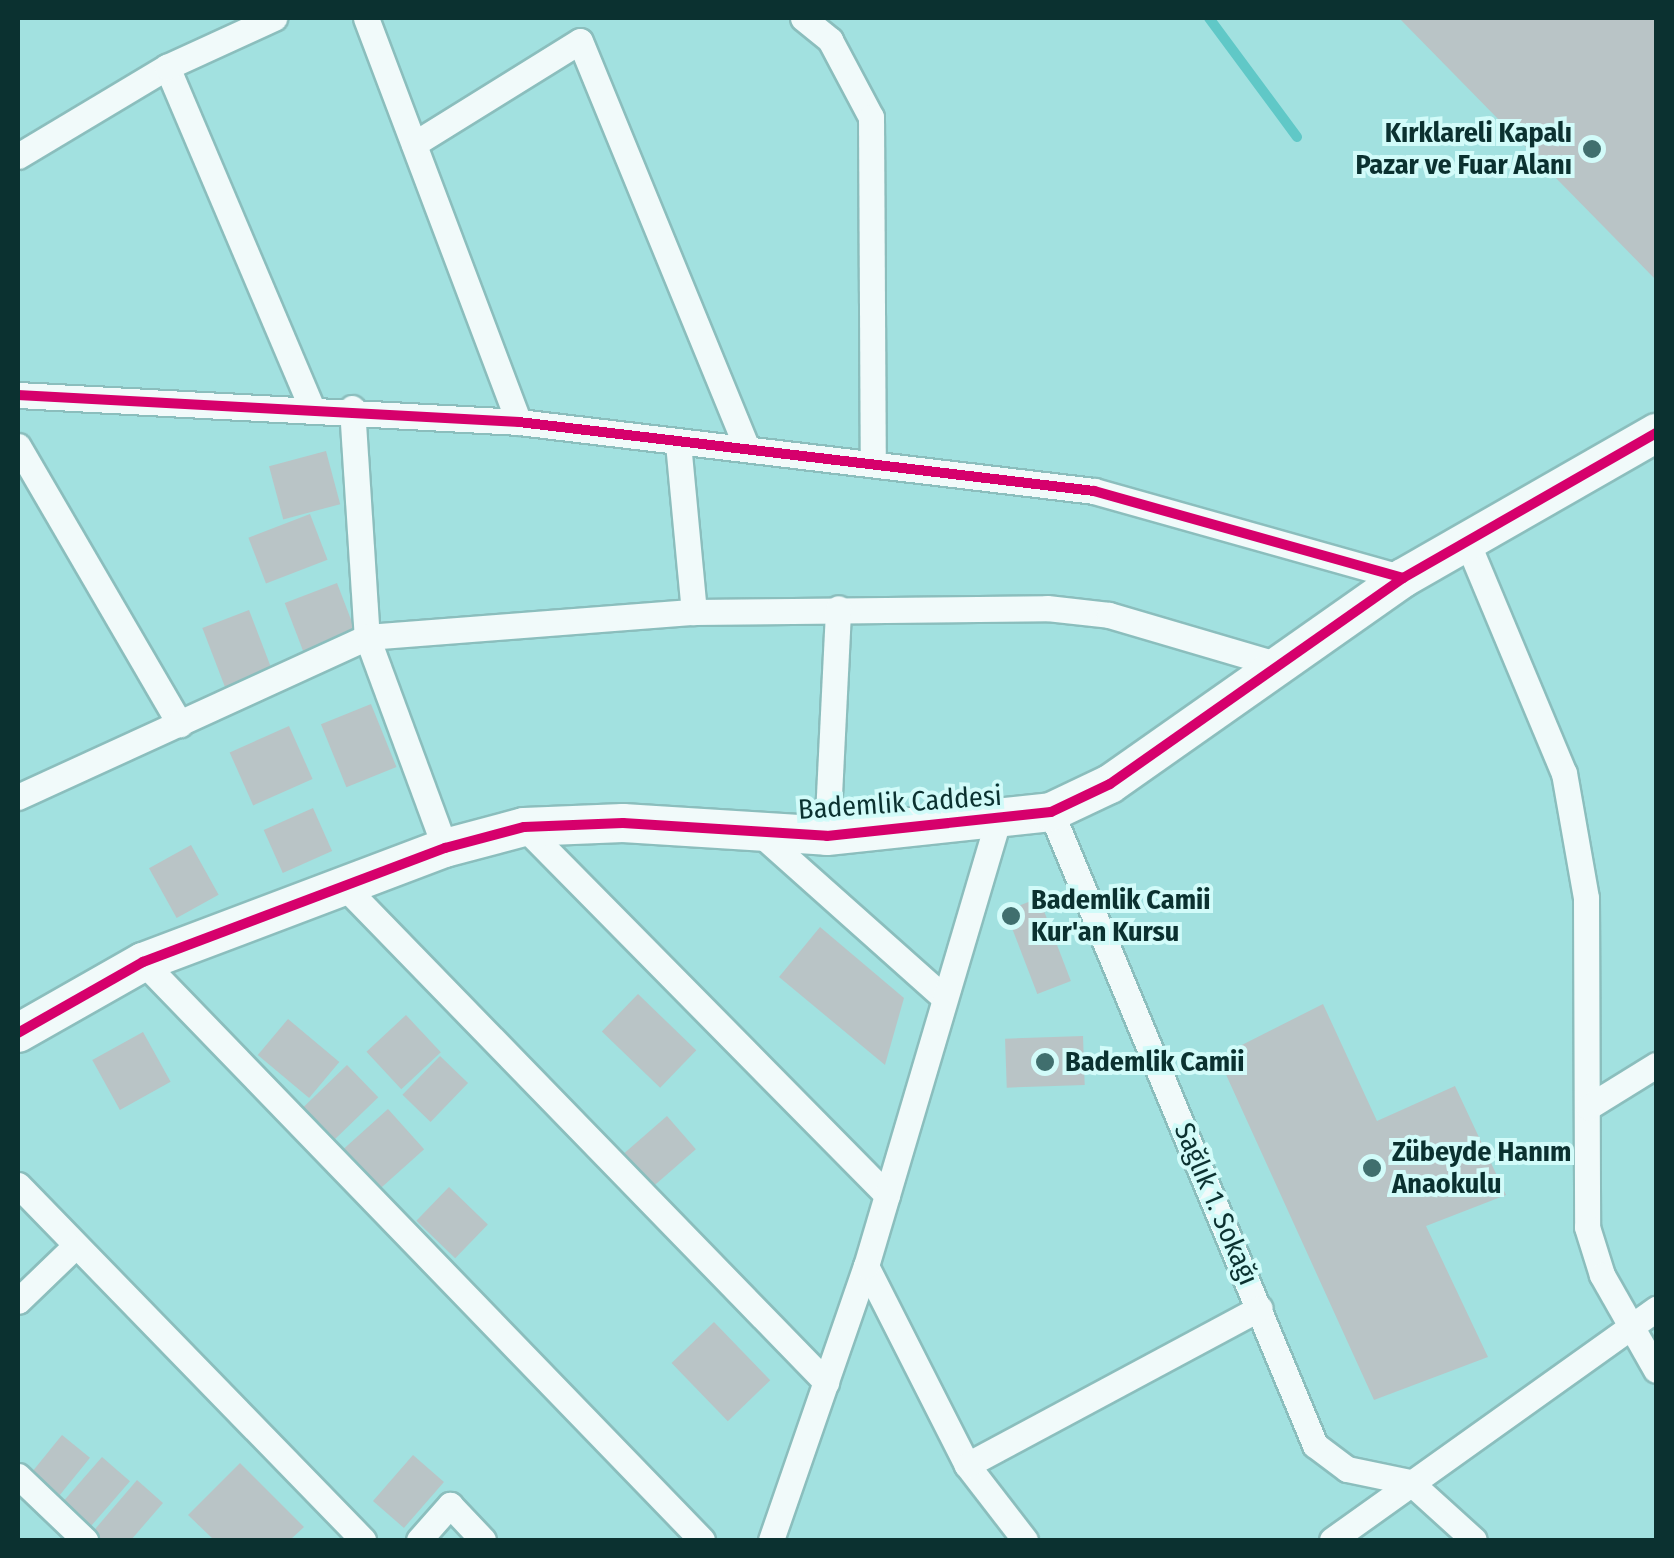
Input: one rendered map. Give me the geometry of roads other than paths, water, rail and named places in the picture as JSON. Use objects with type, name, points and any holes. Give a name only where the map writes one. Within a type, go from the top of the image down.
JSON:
[{"type":"street","points":[[18,156],[168,66],[274,18]]},
{"type":"street","points":[[366,18],[518,422]]},
{"type":"street","points":[[803,18],[830,40],[872,117],[873,464]]},
{"type":"street","points":[[414,144],[580,41],[747,448]]},
{"type":"street","points":[[168,66],[311,407]]},
{"type":"street","points":[[18,395],[352,408],[518,422],[1094,491],[1403,578]]},
{"type":"street","points":[[352,408],[367,637],[445,848]]},
{"type":"street","name":"Bademlik Caddesi","points":[[18,1034],[144,962],[445,848],[524,827],[827,836],[998,821],[1051,812],[1110,784],[1272,663],[1403,578],[1468,544],[1656,432]]},
{"type":"street","points":[[678,444],[694,612]]},
{"type":"street","points":[[18,446],[180,724]]},
{"type":"street","points":[[1468,544],[1537,703],[1574,820],[1586,898],[1587,1228],[1628,1328],[1656,1370]]},
{"type":"street","points":[[827,836],[838,608]]},
{"type":"street","points":[[18,797],[367,637],[694,612],[838,608],[1094,613],[1272,663]]},
{"type":"street","name":"Sağlık 1. Sokağı","points":[[1051,812],[1315,1445],[1347,1468],[1410,1482]]},
{"type":"street","points":[[771,1540],[866,1266],[998,821]]},
{"type":"street","points":[[524,827],[887,1195]]},
{"type":"street","points":[[757,831],[943,997]]},
{"type":"street","points":[[344,886],[826,1382]]},
{"type":"street","points":[[144,962],[702,1540]]},
{"type":"street","points":[[1588,1106],[1656,1066]]},
{"type":"street","points":[[18,1185],[73,1248],[363,1540]]},
{"type":"street","points":[[18,1301],[73,1248]]},
{"type":"street","points":[[866,1266],[967,1465],[1025,1540]]},
{"type":"street","points":[[967,1465],[1260,1308]]},
{"type":"street","points":[[1332,1540],[1656,1308]]},
{"type":"street","points":[[18,1476],[85,1540]]},
{"type":"street","points":[[1410,1482],[1474,1540]]},
{"type":"street","points":[[419,1540],[450,1505],[482,1540]]},
{"type":"waterway","points":[[1209,18],[1297,137]]},
{"type":"place","name":"Kırklareli Kapalı Pazar ve Fuar Alanı","points":[[1592,149]]},
{"type":"place","name":"Bademlik Camii Kur'an Kursu","points":[[1011,916]]},
{"type":"place","name":"Bademlik Camii","points":[[1045,1062]]},
{"type":"place","name":"Zübeyde Hanım Anaokulu","points":[[1372,1168]]}]
